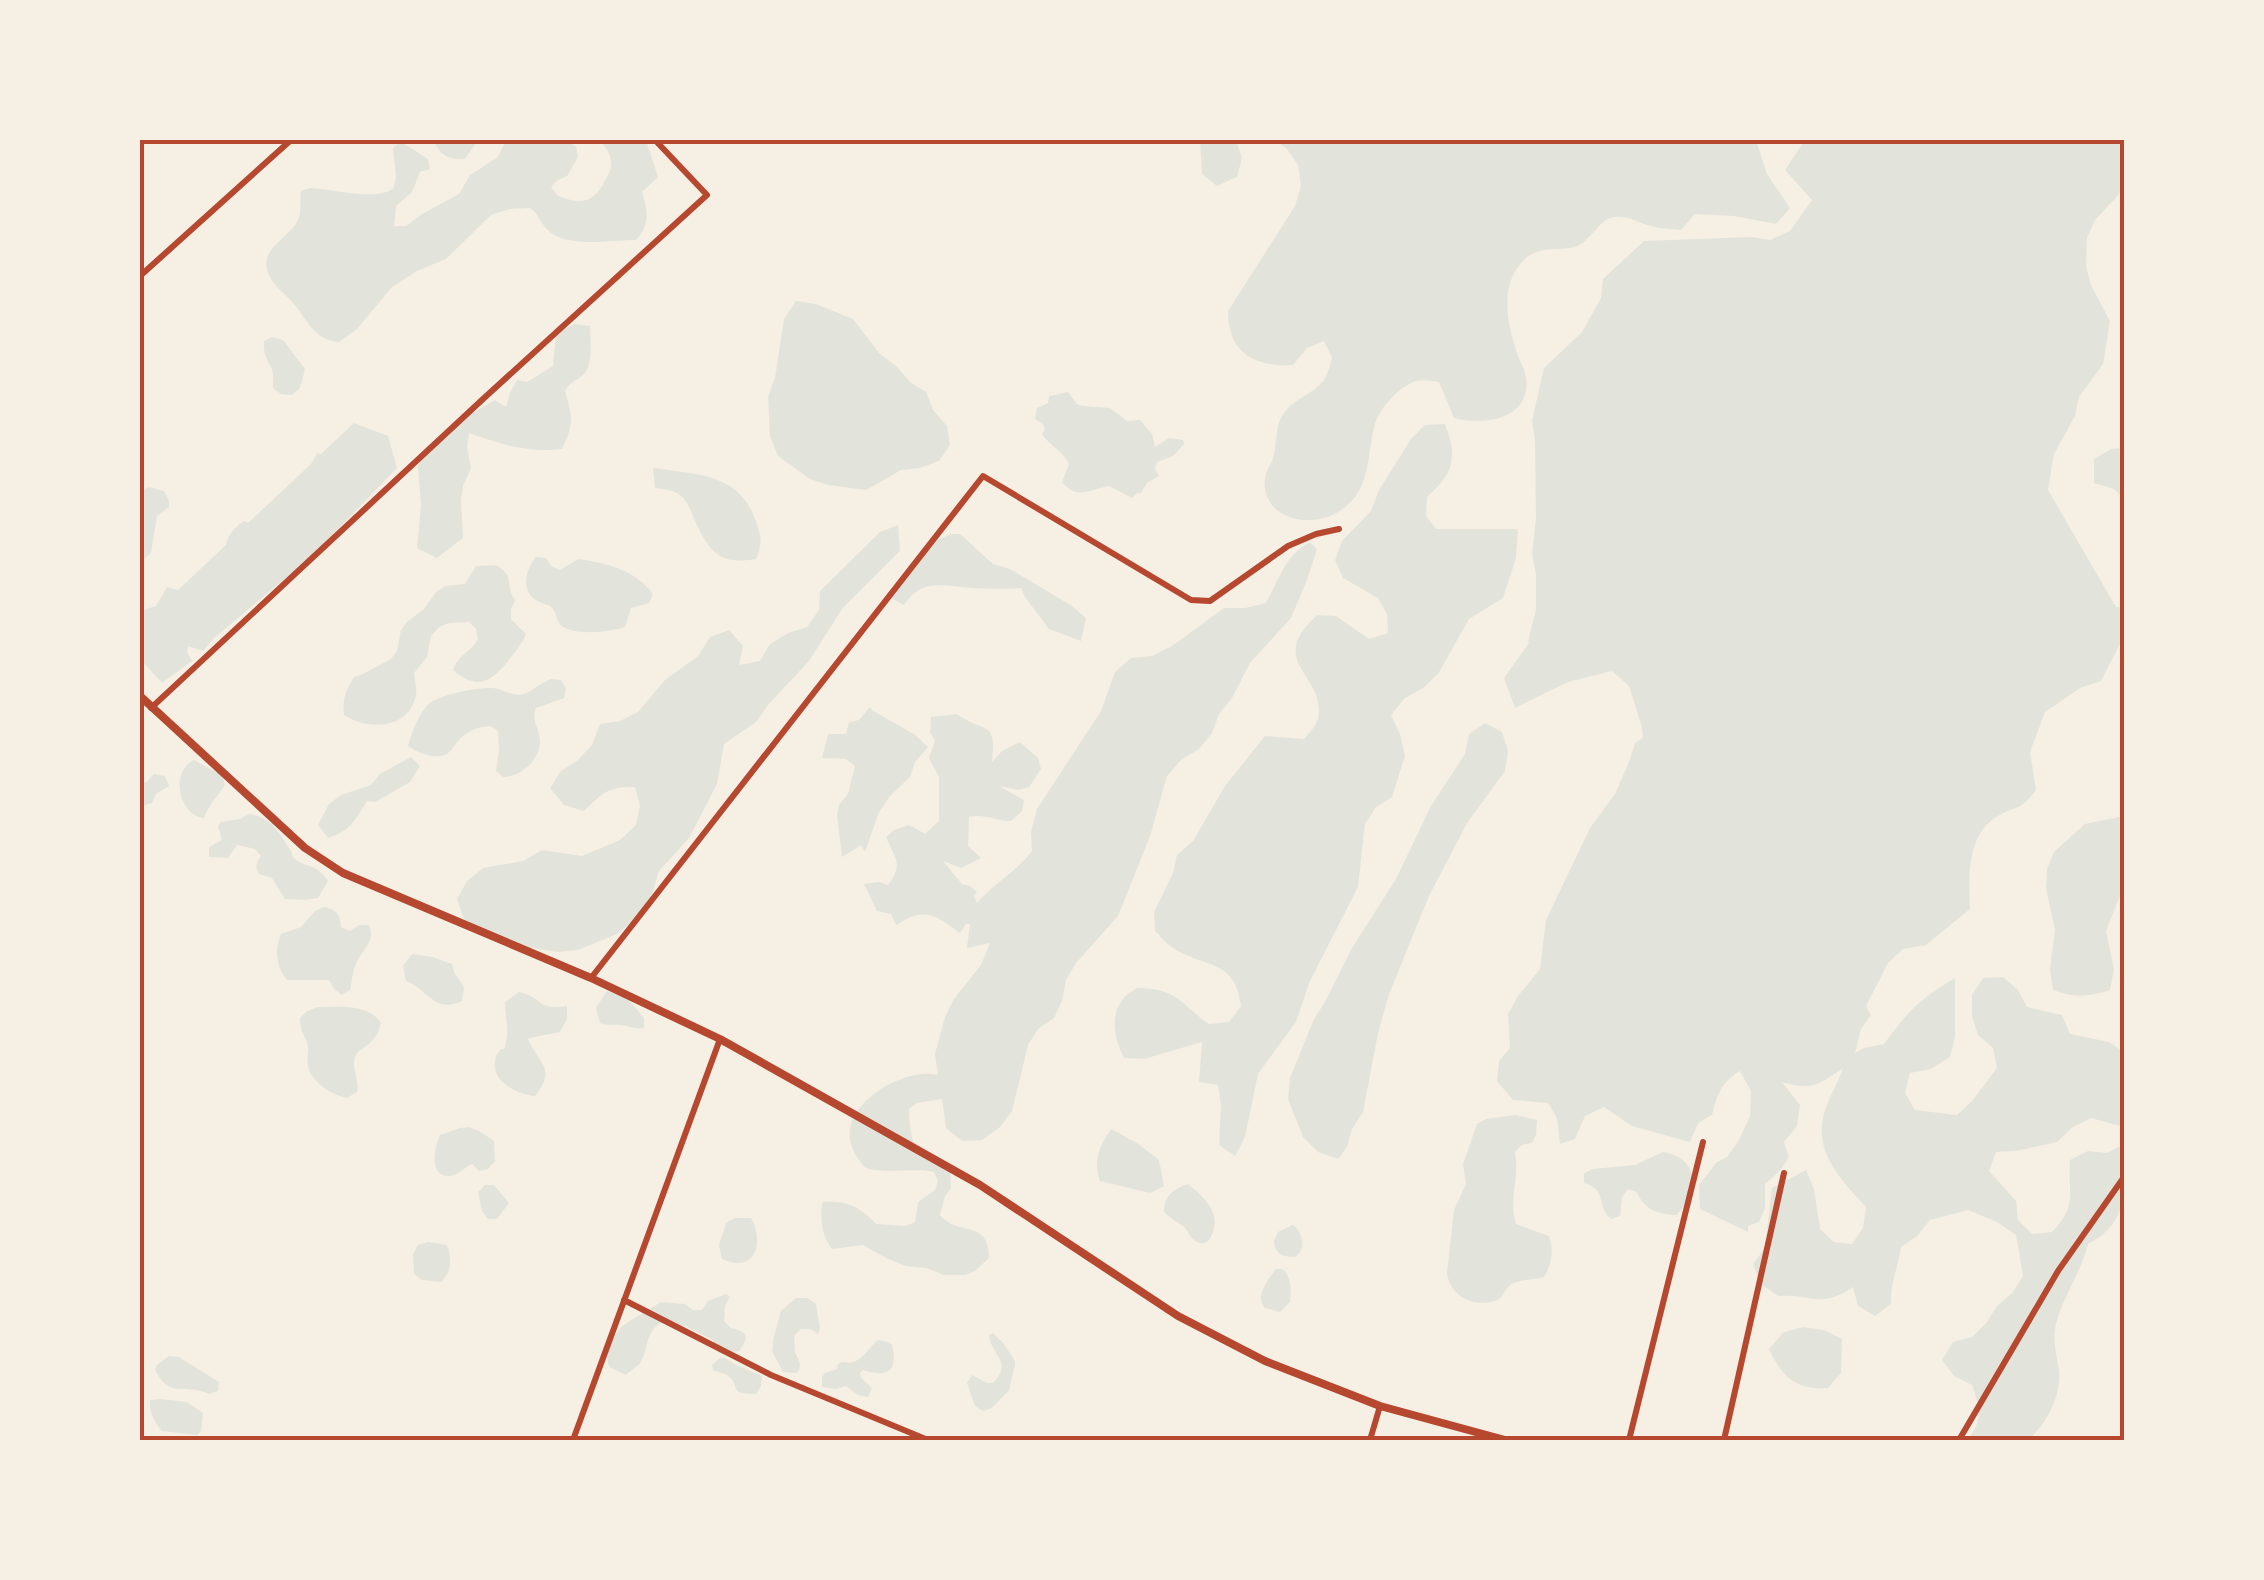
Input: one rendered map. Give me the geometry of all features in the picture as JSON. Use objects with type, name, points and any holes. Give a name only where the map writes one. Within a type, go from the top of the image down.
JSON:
[{"type":"street","points":[[140,276],[291,140]]},
{"type":"street","points":[[151,708],[707,195],[655,140]]},
{"type":"street","points":[[592,978],[982,476],[1191,600],[1210,601],[1288,546],[1339,529]]},
{"type":"street","points":[[140,696],[306,848],[343,873],[592,978],[720,1039],[980,1185],[1178,1316],[1265,1361],[1380,1406],[1501,1439]]},
{"type":"street","points":[[572,1440],[720,1039]]},
{"type":"street","points":[[1629,1440],[1703,1142]]},
{"type":"street","points":[[1724,1440],[1784,1173]]},
{"type":"street","points":[[1958,1440],[2058,1271],[2124,1177]]},
{"type":"street","points":[[624,1300],[771,1375],[928,1440]]},
{"type":"street","points":[[1370,1440],[1380,1406]]},
{"type":"shaded area","points":[[434,140],[478,140],[465,159],[460,159],[442,153]]},
{"type":"shaded area","points":[[506,140],[568,141],[576,147],[578,157],[567,176],[551,187],[557,195],[580,201],[597,193],[610,171],[610,157],[600,140],[646,140],[658,177],[642,192],[646,217],[641,234],[636,240],[579,242],[550,232],[530,208],[491,215],[446,259],[392,287],[357,329],[339,342],[315,331],[268,273],[267,257],[297,222],[301,191],[310,188],[375,194],[393,189],[393,148],[401,142],[428,159],[430,169],[420,172],[412,192],[396,206],[394,226],[406,226],[459,194],[470,175],[498,157]]},
{"type":"shaded area","points":[[1200,140],[1236,140],[1242,158],[1237,177],[1217,186],[1202,174]]},
{"type":"shaded area","points":[[1275,140],[1756,140],[1767,174],[1790,208],[1776,224],[1695,214],[1681,230],[1614,217],[1579,245],[1528,256],[1510,284],[1507,307],[1526,378],[1521,403],[1503,417],[1491,420],[1454,418],[1439,382],[1422,380],[1410,384],[1381,411],[1366,473],[1349,504],[1319,519],[1297,519],[1271,504],[1265,476],[1284,413],[1324,380],[1332,358],[1324,341],[1307,348],[1293,365],[1255,360],[1238,347],[1228,311],[1295,206],[1301,186],[1298,165]]},
{"type":"shaded area","points":[[1805,140],[2124,140],[2124,189],[2095,220],[2087,238],[2086,266],[2091,285],[2110,321],[2103,364],[2079,397],[2075,416],[2054,454],[2048,490],[2116,607],[2124,607],[2124,636],[2101,681],[2080,688],[2045,712],[2030,752],[2036,790],[2022,805],[1998,816],[1980,834],[1972,857],[1970,909],[1926,945],[1903,949],[1888,963],[1866,1006],[1871,1015],[1861,1029],[1855,1053],[1884,1044],[1915,1006],[1955,978],[1955,1037],[1950,1057],[1931,1069],[1910,1073],[1905,1093],[1915,1110],[1957,1115],[1997,1068],[1993,1048],[1978,1035],[1972,1016],[1972,995],[1983,978],[2003,977],[2018,990],[2027,1007],[2062,1015],[2070,1034],[2109,1042],[2124,1052],[2124,1127],[2091,1118],[2073,1127],[2057,1142],[1996,1152],[1989,1171],[2016,1201],[2018,1220],[2032,1234],[2052,1232],[2069,1206],[2070,1160],[2088,1151],[2107,1153],[2124,1144],[2124,1188],[2119,1214],[2102,1235],[2088,1244],[2063,1304],[2054,1336],[2058,1390],[2047,1418],[2028,1440],[1967,1440],[1978,1420],[1975,1393],[1972,1385],[1954,1376],[1942,1360],[1953,1342],[1972,1337],[1987,1322],[2023,1276],[2016,1235],[1997,1222],[1968,1210],[1930,1220],[1901,1247],[1891,1304],[1875,1316],[1858,1306],[1853,1287],[1832,1298],[1816,1299],[1778,1296],[1761,1284],[1753,1264],[1765,1248],[1772,1188],[1806,1170],[1814,1189],[1820,1229],[1834,1242],[1852,1244],[1863,1228],[1866,1207],[1832,1165],[1823,1141],[1824,1114],[1843,1068],[1814,1085],[1782,1082],[1800,1105],[1797,1126],[1784,1142],[1789,1157],[1765,1184],[1765,1208],[1759,1222],[1748,1226],[1748,1232],[1700,1209],[1699,1185],[1717,1162],[1727,1157],[1750,1116],[1751,1091],[1740,1071],[1724,1084],[1712,1115],[1698,1123],[1690,1142],[1632,1126],[1604,1107],[1585,1116],[1575,1139],[1560,1144],[1557,1118],[1548,1103],[1513,1100],[1497,1081],[1499,1061],[1510,1048],[1508,1014],[1540,969],[1546,920],[1590,828],[1615,794],[1635,743],[1643,738],[1629,686],[1612,671],[1568,682],[1515,708],[1504,678],[1529,643],[1536,610],[1532,421],[1544,368],[1582,332],[1601,298],[1603,279],[1644,241],[1752,237],[1770,240],[1790,231],[1812,200],[1785,170]]},
{"type":"shaded area","points":[[796,301],[816,304],[853,319],[879,353],[926,392],[933,410],[947,426],[950,445],[939,461],[901,470],[866,490],[810,479],[778,456],[770,436],[768,397],[775,378],[784,319]]},
{"type":"shaded area","points":[[574,324],[590,326],[590,359],[583,375],[565,391],[571,421],[562,449],[526,449],[469,433],[471,468],[461,500],[463,538],[437,558],[417,548],[421,506],[418,467],[422,457],[461,420],[495,400],[506,407],[517,380],[527,382],[553,366],[556,333]]},
{"type":"shaded area","points":[[272,337],[283,340],[305,369],[300,388],[292,395],[273,388],[273,372],[264,346],[264,341]]},
{"type":"shaded area","points":[[1068,392],[1082,406],[1110,408],[1127,421],[1140,420],[1152,434],[1155,447],[1169,438],[1183,440],[1184,444],[1173,456],[1157,462],[1159,476],[1132,498],[1109,486],[1073,491],[1062,482],[1069,464],[1042,434],[1043,424],[1035,419],[1037,408],[1048,403],[1049,396]]},
{"type":"shaded area","points":[[354,423],[388,436],[397,468],[311,557],[203,651],[188,646],[192,661],[162,683],[140,659],[140,611],[156,606],[167,587],[178,590],[226,545],[235,529],[244,521],[248,523],[311,464],[317,453],[321,454]]},
{"type":"shaded area","points":[[1445,424],[1451,464],[1427,497],[1426,516],[1436,529],[1518,529],[1516,558],[1503,598],[1469,619],[1438,674],[1405,698],[1391,715],[1405,756],[1392,797],[1376,807],[1365,824],[1358,887],[1310,981],[1296,1022],[1258,1074],[1245,1137],[1235,1156],[1219,1145],[1218,1085],[1199,1082],[1202,1042],[1144,1059],[1124,1058],[1116,1036],[1116,1013],[1123,999],[1137,988],[1170,994],[1209,1024],[1229,1022],[1241,1006],[1238,991],[1226,972],[1185,955],[1155,931],[1154,912],[1173,873],[1177,855],[1193,841],[1225,786],[1265,736],[1304,739],[1316,724],[1318,704],[1296,658],[1302,632],[1317,615],[1336,616],[1369,639],[1388,633],[1387,614],[1378,598],[1343,578],[1335,560],[1342,541],[1371,511],[1379,490],[1411,439],[1425,425]]},
{"type":"shaded area","points":[[2124,448],[2124,499],[2114,489],[2094,483],[2094,459],[2111,449]]},
{"type":"shaded area","points":[[653,468],[715,479],[739,493],[759,532],[756,559],[733,560],[711,549],[684,499],[672,491],[655,488]]},
{"type":"shaded area","points":[[149,487],[164,491],[169,507],[157,516],[151,553],[140,563],[140,491]]},
{"type":"shaded area","points":[[898,525],[900,551],[842,609],[809,661],[756,722],[724,744],[717,784],[689,838],[659,871],[647,910],[617,934],[578,950],[558,952],[519,946],[478,934],[464,919],[457,899],[467,881],[483,868],[523,861],[542,850],[582,856],[620,840],[636,825],[640,806],[635,787],[606,792],[584,811],[564,805],[550,788],[561,771],[592,745],[600,724],[620,721],[638,712],[665,680],[698,656],[710,637],[729,630],[743,646],[739,665],[760,661],[770,644],[807,627],[819,610],[820,591],[880,532]]},
{"type":"shaded area","points":[[960,534],[993,564],[1010,569],[1072,606],[1086,618],[1081,641],[1049,629],[1021,588],[934,586],[918,591],[904,605],[891,598],[892,588],[916,568],[928,544]]},
{"type":"shaded area","points":[[1310,542],[1317,549],[1291,618],[1250,663],[1212,733],[1167,776],[1150,836],[1118,916],[1076,963],[1054,1018],[1038,1029],[1028,1045],[1012,1111],[1000,1127],[982,1140],[962,1141],[946,1128],[942,1099],[917,1103],[909,1109],[911,1134],[917,1147],[950,1169],[951,1188],[940,1215],[984,1238],[989,1258],[965,1275],[944,1275],[906,1266],[863,1245],[832,1249],[822,1227],[823,1202],[852,1206],[876,1224],[906,1226],[915,1222],[918,1202],[935,1190],[938,1181],[934,1172],[865,1167],[853,1149],[850,1132],[854,1117],[876,1092],[908,1077],[938,1075],[935,1054],[945,1017],[981,965],[990,943],[967,948],[970,924],[960,933],[929,915],[915,916],[896,925],[891,914],[877,911],[864,884],[888,885],[893,878],[896,861],[886,837],[894,830],[909,825],[925,834],[939,821],[939,777],[929,758],[935,741],[930,732],[931,717],[957,714],[986,729],[992,739],[992,762],[1002,751],[1020,742],[1038,758],[1041,769],[1029,787],[1019,790],[999,786],[1024,800],[1022,811],[1011,821],[969,817],[968,846],[981,858],[961,868],[943,861],[962,884],[977,892],[977,903],[1032,851],[1031,832],[1037,809],[1101,711],[1115,672],[1131,658],[1152,656],[1172,646],[1224,608],[1266,603],[1289,561]]},
{"type":"shaded area","points":[[536,557],[546,558],[560,570],[578,559],[610,566],[629,573],[653,594],[649,603],[631,608],[625,627],[593,632],[568,629],[560,624],[553,608],[537,601],[528,591],[527,573]]},
{"type":"shaded area","points":[[496,565],[508,577],[515,600],[511,619],[526,634],[502,669],[489,679],[476,682],[453,670],[478,639],[469,622],[449,623],[431,636],[427,657],[414,673],[415,699],[403,717],[374,725],[344,715],[345,695],[354,677],[391,659],[397,651],[401,630],[436,592],[445,586],[465,584],[476,566]]},
{"type":"shaded area","points":[[551,679],[561,680],[566,688],[564,698],[536,708],[537,754],[517,774],[503,777],[496,771],[498,731],[490,726],[466,734],[444,755],[428,755],[408,746],[419,717],[436,700],[486,688],[524,694]]},
{"type":"shaded area","points":[[870,707],[928,747],[915,762],[910,777],[879,812],[865,852],[861,845],[842,857],[837,815],[848,794],[855,766],[846,759],[822,758],[828,734],[846,734],[849,722],[859,720]]},
{"type":"shaded area","points":[[1485,723],[1502,732],[1508,751],[1505,771],[1467,823],[1429,896],[1389,994],[1363,1112],[1347,1147],[1338,1159],[1318,1152],[1303,1137],[1288,1099],[1290,1078],[1314,1019],[1352,948],[1396,879],[1431,806],[1465,754],[1469,734]]},
{"type":"shaded area","points":[[411,757],[420,766],[410,782],[375,802],[367,801],[347,828],[328,838],[318,825],[329,804],[341,795],[371,785],[380,774]]},
{"type":"shaded area","points":[[194,760],[222,775],[225,785],[204,818],[188,809],[180,792],[182,773]]},
{"type":"shaded area","points":[[154,774],[165,776],[169,786],[156,794],[152,803],[140,807],[140,782],[147,782]]},
{"type":"shaded area","points":[[249,814],[269,823],[294,858],[324,875],[328,881],[318,898],[285,899],[272,878],[259,874],[261,856],[255,849],[237,845],[228,858],[209,857],[209,847],[222,840],[220,822]]},
{"type":"shaded area","points":[[2124,816],[2124,886],[2106,931],[2114,969],[2110,990],[2081,996],[2053,990],[2050,969],[2055,930],[2046,888],[2047,869],[2054,852],[2085,824]]},
{"type":"shaded area","points":[[324,907],[337,913],[341,927],[350,931],[359,925],[369,925],[371,931],[370,941],[355,967],[350,990],[342,995],[329,980],[287,980],[278,964],[281,934],[301,927]]},
{"type":"shaded area","points":[[412,954],[452,964],[464,987],[462,1001],[438,1002],[406,981],[403,966]]},
{"type":"shaded area","points":[[607,991],[628,999],[644,1018],[644,1028],[600,1023],[596,1008]]},
{"type":"shaded area","points":[[519,992],[544,1005],[567,1006],[567,1019],[560,1032],[528,1039],[545,1073],[535,1096],[512,1089],[496,1071],[497,1055],[507,1037],[505,1002]]},
{"type":"shaded area","points":[[318,1007],[361,1009],[381,1023],[375,1037],[355,1057],[357,1092],[347,1098],[324,1087],[308,1067],[308,1045],[300,1018]]},
{"type":"shaded area","points":[[1515,1115],[1537,1120],[1532,1143],[1515,1152],[1516,1224],[1549,1236],[1550,1262],[1544,1277],[1519,1281],[1498,1300],[1478,1303],[1457,1293],[1447,1272],[1454,1210],[1466,1184],[1463,1164],[1477,1124]]},
{"type":"shaded area","points":[[469,1127],[494,1141],[495,1161],[488,1169],[479,1171],[472,1164],[450,1176],[438,1172],[434,1161],[440,1135]]},
{"type":"shaded area","points":[[1111,1129],[1159,1160],[1164,1186],[1150,1193],[1100,1181],[1098,1154]]},
{"type":"shaded area","points":[[1663,1152],[1684,1161],[1692,1177],[1689,1196],[1677,1215],[1653,1210],[1637,1192],[1628,1189],[1622,1197],[1620,1216],[1611,1219],[1596,1190],[1584,1183],[1584,1173],[1593,1169],[1635,1165]]},
{"type":"shaded area","points":[[1188,1184],[1207,1202],[1214,1216],[1213,1232],[1204,1243],[1194,1240],[1164,1212],[1170,1194]]},
{"type":"shaded area","points":[[485,1185],[494,1185],[509,1203],[497,1219],[488,1219],[482,1211],[478,1192]]},
{"type":"shaded area","points":[[735,1218],[751,1218],[757,1246],[749,1259],[733,1263],[722,1259],[719,1245],[726,1223]]},
{"type":"shaded area","points":[[1293,1225],[1302,1241],[1295,1257],[1280,1254],[1274,1241],[1278,1232]]},
{"type":"shaded area","points":[[418,1245],[447,1245],[450,1265],[441,1282],[422,1280],[414,1274],[413,1254]]},
{"type":"shaded area","points":[[1276,1269],[1285,1272],[1290,1284],[1290,1302],[1280,1312],[1265,1308],[1261,1298]]},
{"type":"shaded area","points":[[726,1294],[730,1297],[724,1321],[746,1335],[739,1351],[720,1353],[713,1340],[685,1326],[660,1323],[651,1332],[640,1363],[626,1375],[608,1364],[610,1343],[622,1326],[661,1302],[702,1310],[708,1301]]},
{"type":"shaded area","points":[[796,1298],[807,1298],[816,1304],[820,1329],[818,1334],[801,1329],[794,1336],[800,1367],[797,1373],[783,1372],[772,1351],[774,1336],[781,1311]]},
{"type":"shaded area","points":[[1803,1327],[1824,1330],[1842,1339],[1841,1373],[1828,1388],[1807,1387],[1792,1380],[1769,1349],[1784,1332]]},
{"type":"shaded area","points":[[993,1333],[1015,1365],[1009,1390],[992,1408],[983,1411],[975,1406],[967,1383],[972,1375],[987,1383],[993,1383],[999,1376],[1001,1364],[989,1335]]},
{"type":"shaded area","points":[[878,1340],[892,1345],[894,1361],[884,1373],[860,1373],[872,1388],[868,1397],[846,1386],[822,1387],[825,1373],[837,1369],[842,1362],[858,1360]]},
{"type":"shaded area","points":[[169,1356],[179,1357],[219,1382],[218,1391],[209,1394],[167,1385],[155,1370]]},
{"type":"shaded area","points":[[720,1358],[762,1376],[756,1394],[738,1391],[732,1379],[713,1370],[712,1365]]},
{"type":"shaded area","points":[[150,1400],[187,1402],[203,1413],[201,1431],[197,1435],[162,1431],[150,1404]]}]
